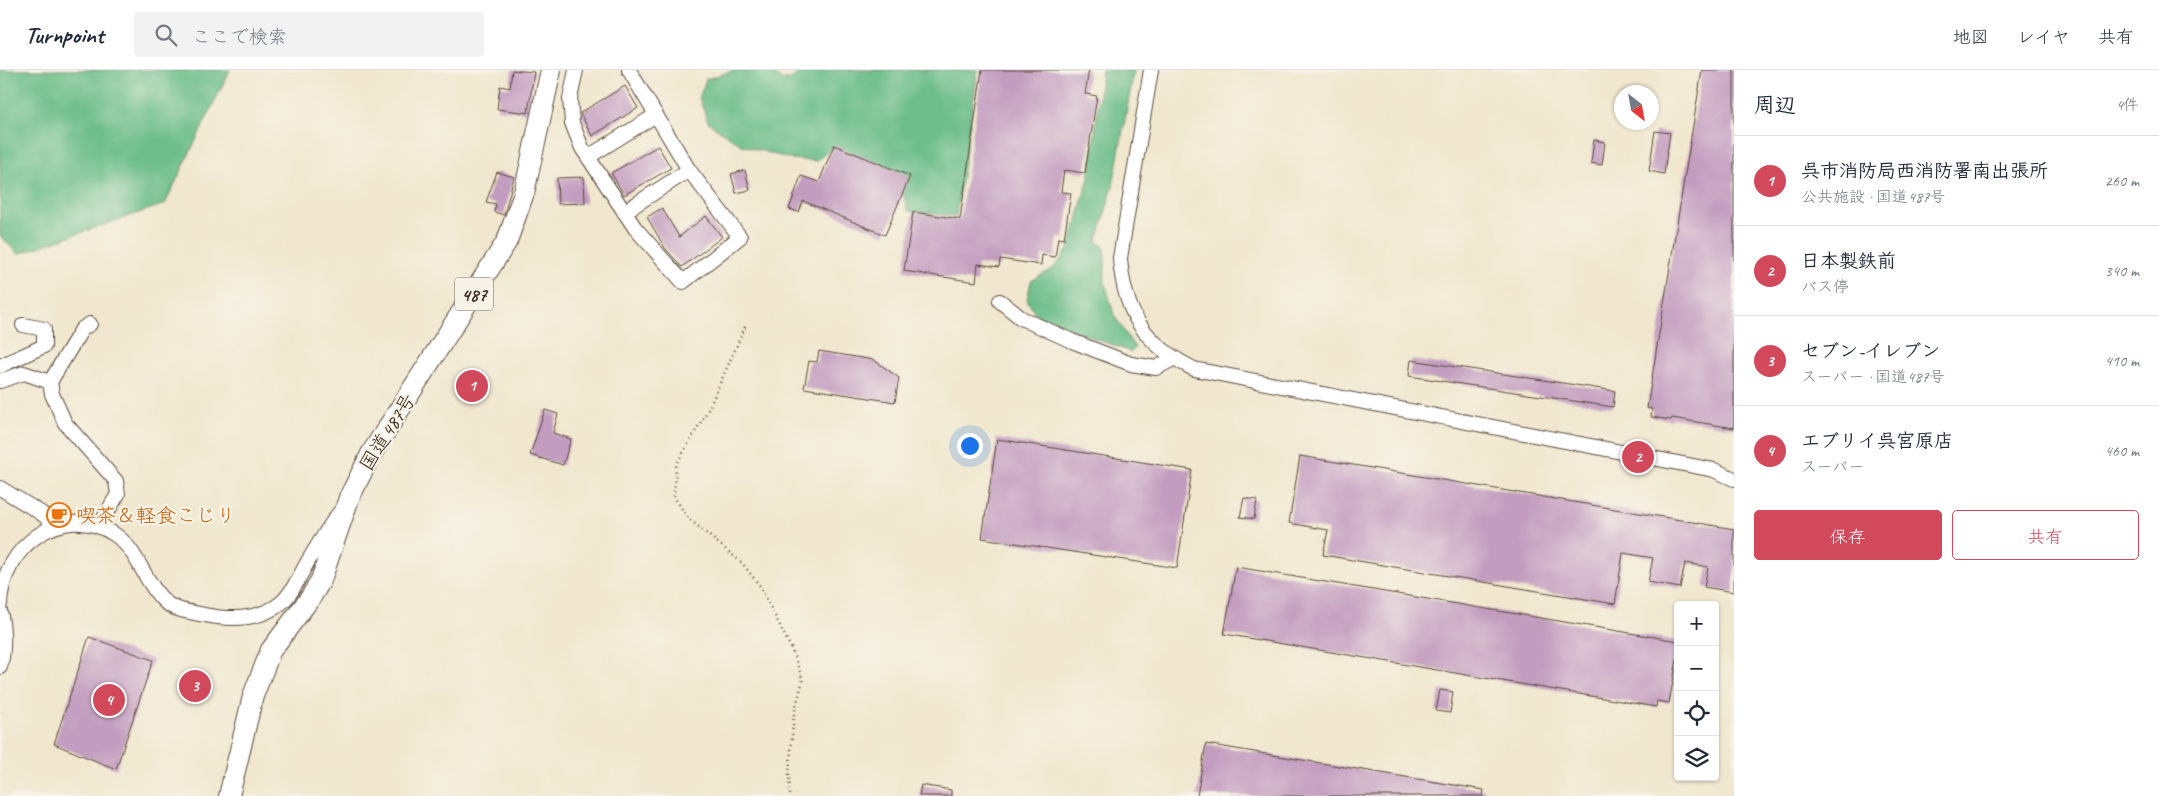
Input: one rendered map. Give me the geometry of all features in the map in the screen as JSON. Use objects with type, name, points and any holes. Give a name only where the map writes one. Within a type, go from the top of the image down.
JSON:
[{"type":"highway","name":"国道487号","points":[[229,796],[253,696],[271,650],[311,597],[321,580],[349,498],[371,454],[507,241],[524,193],[551,70]]},
{"type":"street","points":[[576,70],[570,99],[572,123],[588,157],[635,228],[683,282],[740,237],[689,170],[629,70]]},
{"type":"street","points":[[1151,70],[1120,258],[1122,282],[1134,315],[1153,343],[1173,359],[1194,369],[1714,470],[1734,479]]},
{"type":"street","points":[[588,157],[656,115]]},
{"type":"street","points":[[624,212],[689,170]]},
{"type":"street","points":[[1000,301],[1021,318],[1072,341],[1131,364],[1156,368],[1173,359]]},
{"type":"street","points":[[90,324],[82,329],[50,382],[52,394],[65,423],[116,481],[118,494],[99,526]]},
{"type":"street","points":[[0,366],[44,346],[44,329],[23,325]]},
{"type":"street","points":[[0,381],[24,373],[50,382]]},
{"type":"street","points":[[0,488],[41,513],[57,526]]},
{"type":"street","points":[[0,604],[0,591],[6,570],[18,552],[38,535],[57,526],[78,523],[99,526],[125,543],[154,590],[164,602],[177,609],[223,618],[249,617],[265,612],[281,602],[349,498]]},
{"type":"street","points":[[0,611],[4,632],[3,656],[0,667]]},
{"type":"path","points":[[744,327],[709,408],[676,465],[674,497],[688,518],[742,563],[754,578],[775,613],[791,648],[803,680],[794,714],[789,773],[790,796]]},
{"type":"green space","points":[[0,70],[230,70],[165,204],[18,254],[0,236]]},
{"type":"green space","points":[[736,70],[771,71],[783,81],[796,76],[797,70],[978,70],[956,216],[908,211],[897,170],[834,146],[817,161],[790,159],[741,145],[708,122],[699,98],[706,79]]},
{"type":"green space","points":[[1102,70],[1134,70],[1113,186],[1097,241],[1105,248],[1105,282],[1114,315],[1135,348],[1131,352],[1038,317],[1027,300],[1031,281],[1054,268],[1069,248],[1090,173]]},
{"type":"building","points":[[512,70],[534,72],[528,113],[497,109],[500,86],[510,88]]},
{"type":"building","points":[[982,70],[1089,70],[1085,94],[1097,96],[1085,173],[1064,170],[1061,192],[1071,193],[1064,239],[1058,238],[1055,257],[1042,255],[1041,265],[1000,259],[999,267],[978,264],[976,282],[904,271],[913,212],[960,219]]},
{"type":"building","points":[[1702,70],[1734,70],[1734,428],[1672,418],[1671,420],[1651,417],[1652,409],[1647,408]]},
{"type":"building","points":[[625,86],[638,108],[592,136],[580,113]]},
{"type":"building","points":[[1655,131],[1670,133],[1664,174],[1649,171]]},
{"type":"building","points":[[1594,140],[1605,142],[1602,165],[1591,163]]},
{"type":"building","points":[[834,145],[910,176],[885,235],[803,201],[799,212],[789,209],[801,176],[819,182]]},
{"type":"building","points":[[658,146],[671,168],[624,195],[611,173]]},
{"type":"building","points":[[745,170],[750,190],[736,193],[731,174]]},
{"type":"building","points":[[497,172],[514,177],[504,215],[494,212],[496,204],[486,202]]},
{"type":"building","points":[[584,177],[585,203],[558,204],[557,178]]},
{"type":"building","points":[[662,208],[679,237],[706,216],[722,237],[682,267],[665,248],[647,217]]},
{"type":"building","points":[[819,351],[874,360],[899,378],[895,402],[804,388],[809,361],[817,362]]},
{"type":"building","points":[[1411,360],[1615,391],[1613,407],[1409,376]]},
{"type":"building","points":[[545,410],[558,414],[553,433],[571,439],[563,465],[530,455]]},
{"type":"building","points":[[997,439],[1192,470],[1177,568],[982,538]]},
{"type":"building","points":[[1300,456],[1734,529],[1734,592],[1704,587],[1708,567],[1685,563],[1680,588],[1648,582],[1653,558],[1623,553],[1615,604],[1323,555],[1328,530],[1289,523]]},
{"type":"building","points":[[1244,498],[1257,500],[1254,519],[1240,517]]},
{"type":"building","points":[[1236,567],[1674,640],[1674,676],[1669,703],[1657,701],[1656,707],[1224,634]]},
{"type":"building","points":[[89,637],[153,660],[116,769],[54,744]]},
{"type":"building","points":[[1440,690],[1453,692],[1450,713],[1436,711]]},
{"type":"building","points":[[1206,744],[1484,790],[1483,796],[1197,796]]},
{"type":"building","points":[[921,785],[951,790],[951,796],[919,796]]},
{"type":"place","name":"呉市消防局西消防署南出張所","points":[[472,386]]},
{"type":"place","name":"日本製鉄前","points":[[1638,457]]},
{"type":"place","name":"喫茶＆軽食こじり","points":[[59,515]]},
{"type":"place","name":"セブン-イレブン","points":[[195,686]]},
{"type":"place","name":"エブリイ呉宮原店","points":[[109,700]]}]
